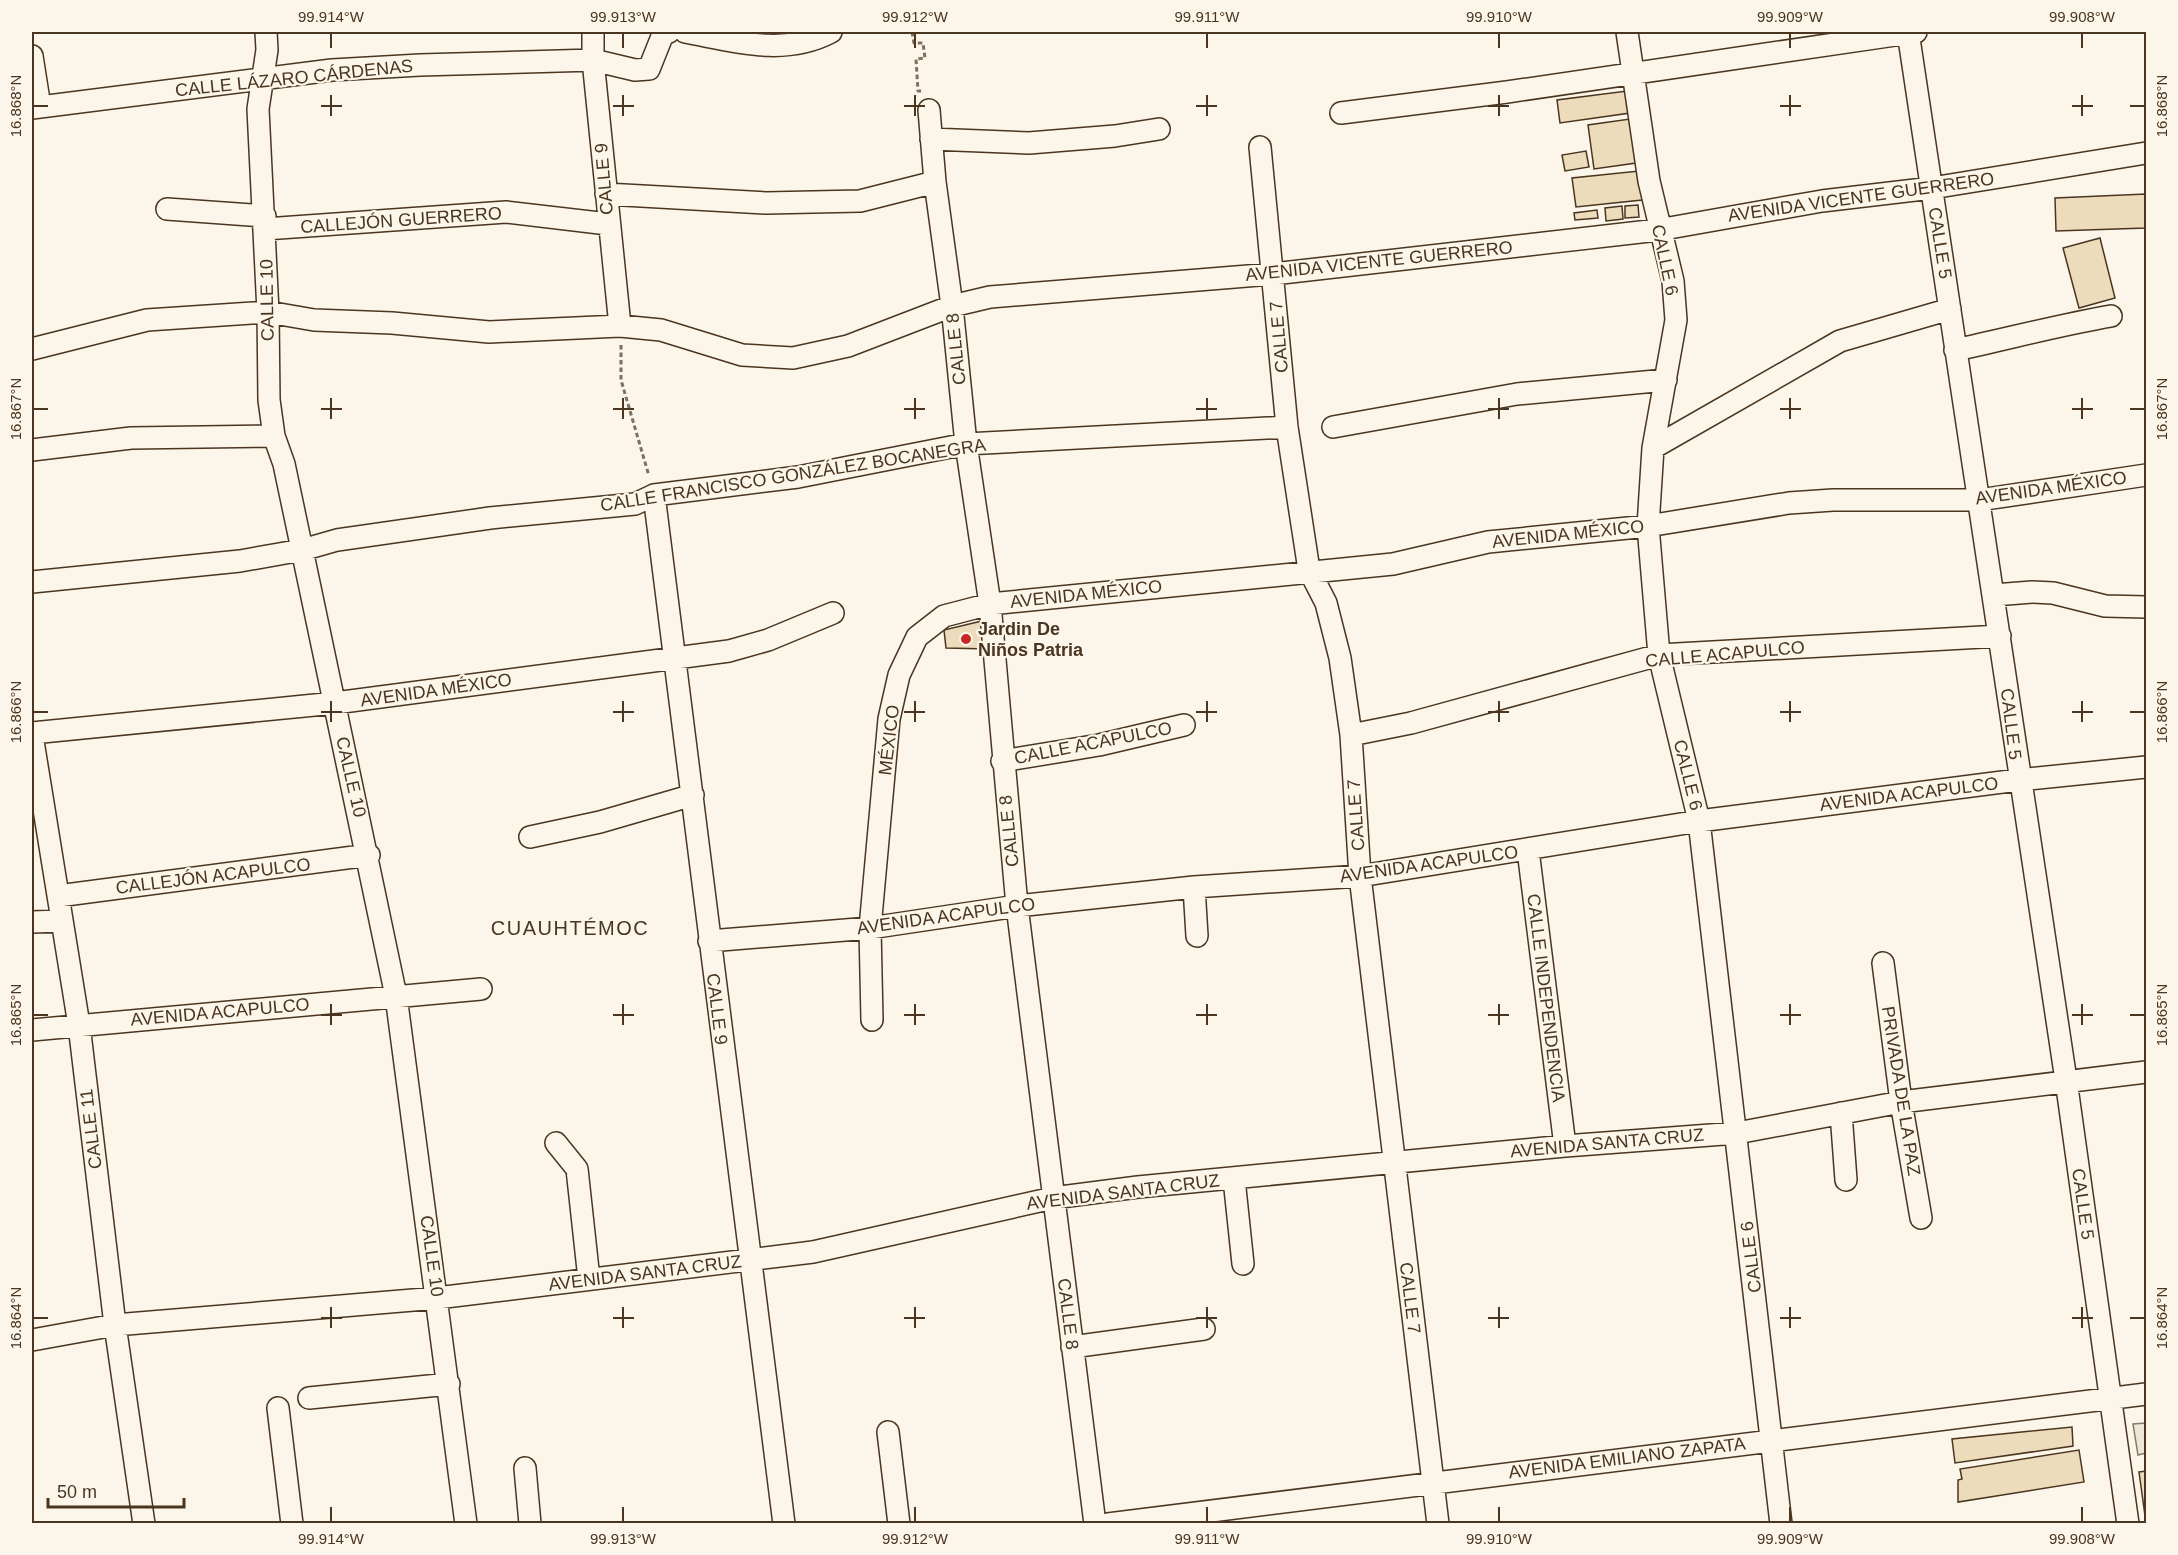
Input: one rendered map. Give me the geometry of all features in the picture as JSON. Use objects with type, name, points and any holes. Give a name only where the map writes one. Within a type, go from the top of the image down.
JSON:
[{"type":"street","name":"CALLE 10","points":[[266,32],[267,50],[258,109],[265,222],[269,400],[274,436],[284,464],[369,855],[396,996],[466,1524]]},
{"type":"street","name":"CALLE 9","points":[[593,32],[593,60],[608,224],[620,326]]},
{"type":"street","name":"CALLE LÁZARO CÁRDENAS","points":[[36,108],[332,70],[593,60],[635,70],[649,69],[663,34],[669,32]]},
{"type":"street","points":[[685,32],[752,45],[786,46],[831,32]]},
{"type":"street","name":"CALLE 6","points":[[1627,32],[1658,230],[1673,281],[1676,320],[1653,448],[1648,526],[1659,655],[1699,821],[1781,1524]]},
{"type":"street","points":[[1341,113],[1507,92],[1911,32]]},
{"type":"street","name":"CALLE 5","points":[[1911,32],[1955,350],[2066,1080],[2128,1524]]},
{"type":"street","points":[[32,56],[36,108]]},
{"type":"street","name":"CALLE 8","points":[[929,110],[935,182],[952,306],[966,444],[990,604],[1002,761],[1017,906],[1095,1524]]},
{"type":"street","points":[[931,139],[1029,142],[1115,136],[1160,129]]},
{"type":"street","name":"CALLE 7","points":[[1260,147],[1287,427],[1310,570],[1326,603],[1340,658],[1352,735],[1360,876],[1438,1524]]},
{"type":"street","name":"AVENIDA VICENTE GUERRERO","points":[[32,349],[147,320],[268,312],[314,320],[392,322],[489,332],[620,326],[661,330],[742,355],[793,358],[848,346],[952,306],[990,297],[1273,274],[1658,230],[1822,201],[1932,188],[2146,153]]},
{"type":"street","points":[[606,194],[766,203],[860,201],[935,182]]},
{"type":"street","name":"CALLEJÓN GUERRERO","points":[[167,209],[265,222],[506,212],[608,224]]},
{"type":"street","points":[[1653,448],[1840,341],[1950,309]]},
{"type":"street","points":[[1955,350],[2033,334],[2065,324],[2111,316]]},
{"type":"street","points":[[1333,427],[1517,394],[1666,380]]},
{"type":"street","name":"CALLE FRANCISCO GONZÁLEZ BOCANEGRA","points":[[32,582],[240,561],[302,550],[337,540],[490,518],[635,504],[654,495],[798,477],[966,444],[1287,427]]},
{"type":"street","points":[[32,450],[131,438],[274,436]]},
{"type":"street","name":"AVENIDA MÉXICO","points":[[990,604],[1310,570],[1393,564],[1488,542],[1648,526],[1789,503],[1833,500],[1979,500],[2146,475]]},
{"type":"street","name":"CALLE 9","points":[[654,495],[784,1524]]},
{"type":"street","points":[[1994,595],[2053,593],[2105,606],[2146,607]]},
{"type":"street","name":"MÉXICO","points":[[872,1020],[870,928],[889,720],[899,675],[917,637],[944,616],[990,604]]},
{"type":"street","name":"AVENIDA MÉXICO","points":[[32,734],[335,704],[729,651],[758,643],[833,613]]},
{"type":"street","name":"CALLE ACAPULCO","points":[[1352,735],[1432,718],[1659,655],[2000,636]]},
{"type":"street","name":"CALLE ACAPULCO","points":[[1002,761],[1099,745],[1184,725]]},
{"type":"street","name":"CALLE 11","points":[[32,734],[60,921],[79,1025],[115,1325],[144,1524]]},
{"type":"street","name":"AVENIDA ACAPULCO","points":[[709,941],[870,928],[1017,906],[1194,887],[1360,876],[1699,821],[2019,780],[2146,767]]},
{"type":"street","points":[[530,837],[600,822],[693,795]]},
{"type":"street","name":"CALLE INDEPENDENCIA","points":[[1528,850],[1565,1146]]},
{"type":"street","name":"CALLEJÓN ACAPULCO","points":[[58,896],[369,855]]},
{"type":"street","points":[[1194,887],[1197,936]]},
{"type":"street","points":[[32,922],[60,921]]},
{"type":"street","name":"PRIVADA DE LA PAZ","points":[[1882,963],[1901,1102],[1921,1218]]},
{"type":"street","name":"AVENIDA ACAPULCO","points":[[32,1030],[481,989]]},
{"type":"street","name":"AVENIDA SANTA CRUZ","points":[[32,1340],[115,1325],[437,1298],[813,1252],[1053,1198],[1565,1146],[1737,1133],[1901,1102],[2146,1072]]},
{"type":"street","points":[[1841,1113],[1846,1180]]},
{"type":"street","points":[[555,1143],[576,1169],[589,1280]]},
{"type":"street","points":[[1234,1179],[1243,1264]]},
{"type":"street","points":[[1072,1347],[1204,1329]]},
{"type":"street","points":[[309,1398],[449,1384]]},
{"type":"street","name":"AVENIDA EMILIANO ZAPATA","points":[[1108,1524],[1433,1481],[2146,1394]]},
{"type":"street","points":[[278,1408],[292,1524]]},
{"type":"street","points":[[888,1432],[899,1524]]},
{"type":"street","points":[[525,1468],[530,1524]]},
{"type":"path","points":[[912,32],[914,44],[923,43],[925,58],[916,59],[918,91],[927,91],[929,110]]},
{"type":"path","points":[[620,326],[621,380],[654,495]]},
{"type":"shaded area","points":[[2146,1423],[2146,1453],[2138,1455],[2133,1424]]},
{"type":"building","points":[[1627,91],[1630,113],[1560,123],[1557,100]]},
{"type":"building","points":[[1630,119],[1636,163],[1594,169],[1588,125]]},
{"type":"building","points":[[1586,151],[1589,167],[1565,171],[1562,155]]},
{"type":"building","points":[[1639,171],[1642,200],[1576,207],[1572,178]]},
{"type":"building","points":[[2146,194],[2146,228],[2056,231],[2055,198]]},
{"type":"building","points":[[1638,205],[1639,217],[1625,218],[1625,206]]},
{"type":"building","points":[[1622,206],[1623,219],[1606,221],[1605,208]]},
{"type":"building","points":[[1597,210],[1598,218],[1575,220],[1574,213]]},
{"type":"building","points":[[2100,238],[2115,298],[2079,308],[2063,248]]},
{"type":"building","name":"Jardin De Niños Patria","points":[[986,620],[989,649],[946,648],[944,630]]},
{"type":"building","points":[[2072,1427],[2073,1446],[1955,1463],[1952,1439]]},
{"type":"building","points":[[2079,1450],[2084,1482],[1958,1502],[1958,1480],[1962,1479],[1960,1469]]},
{"type":"building","points":[[2146,1471],[2146,1523],[2139,1472]]},
{"type":"place","name":"Jardin De Niños Patria","points":[[966,639]]},
{"type":"district","name":"CUAUHTÉMOC","points":[[570,928]]}]
